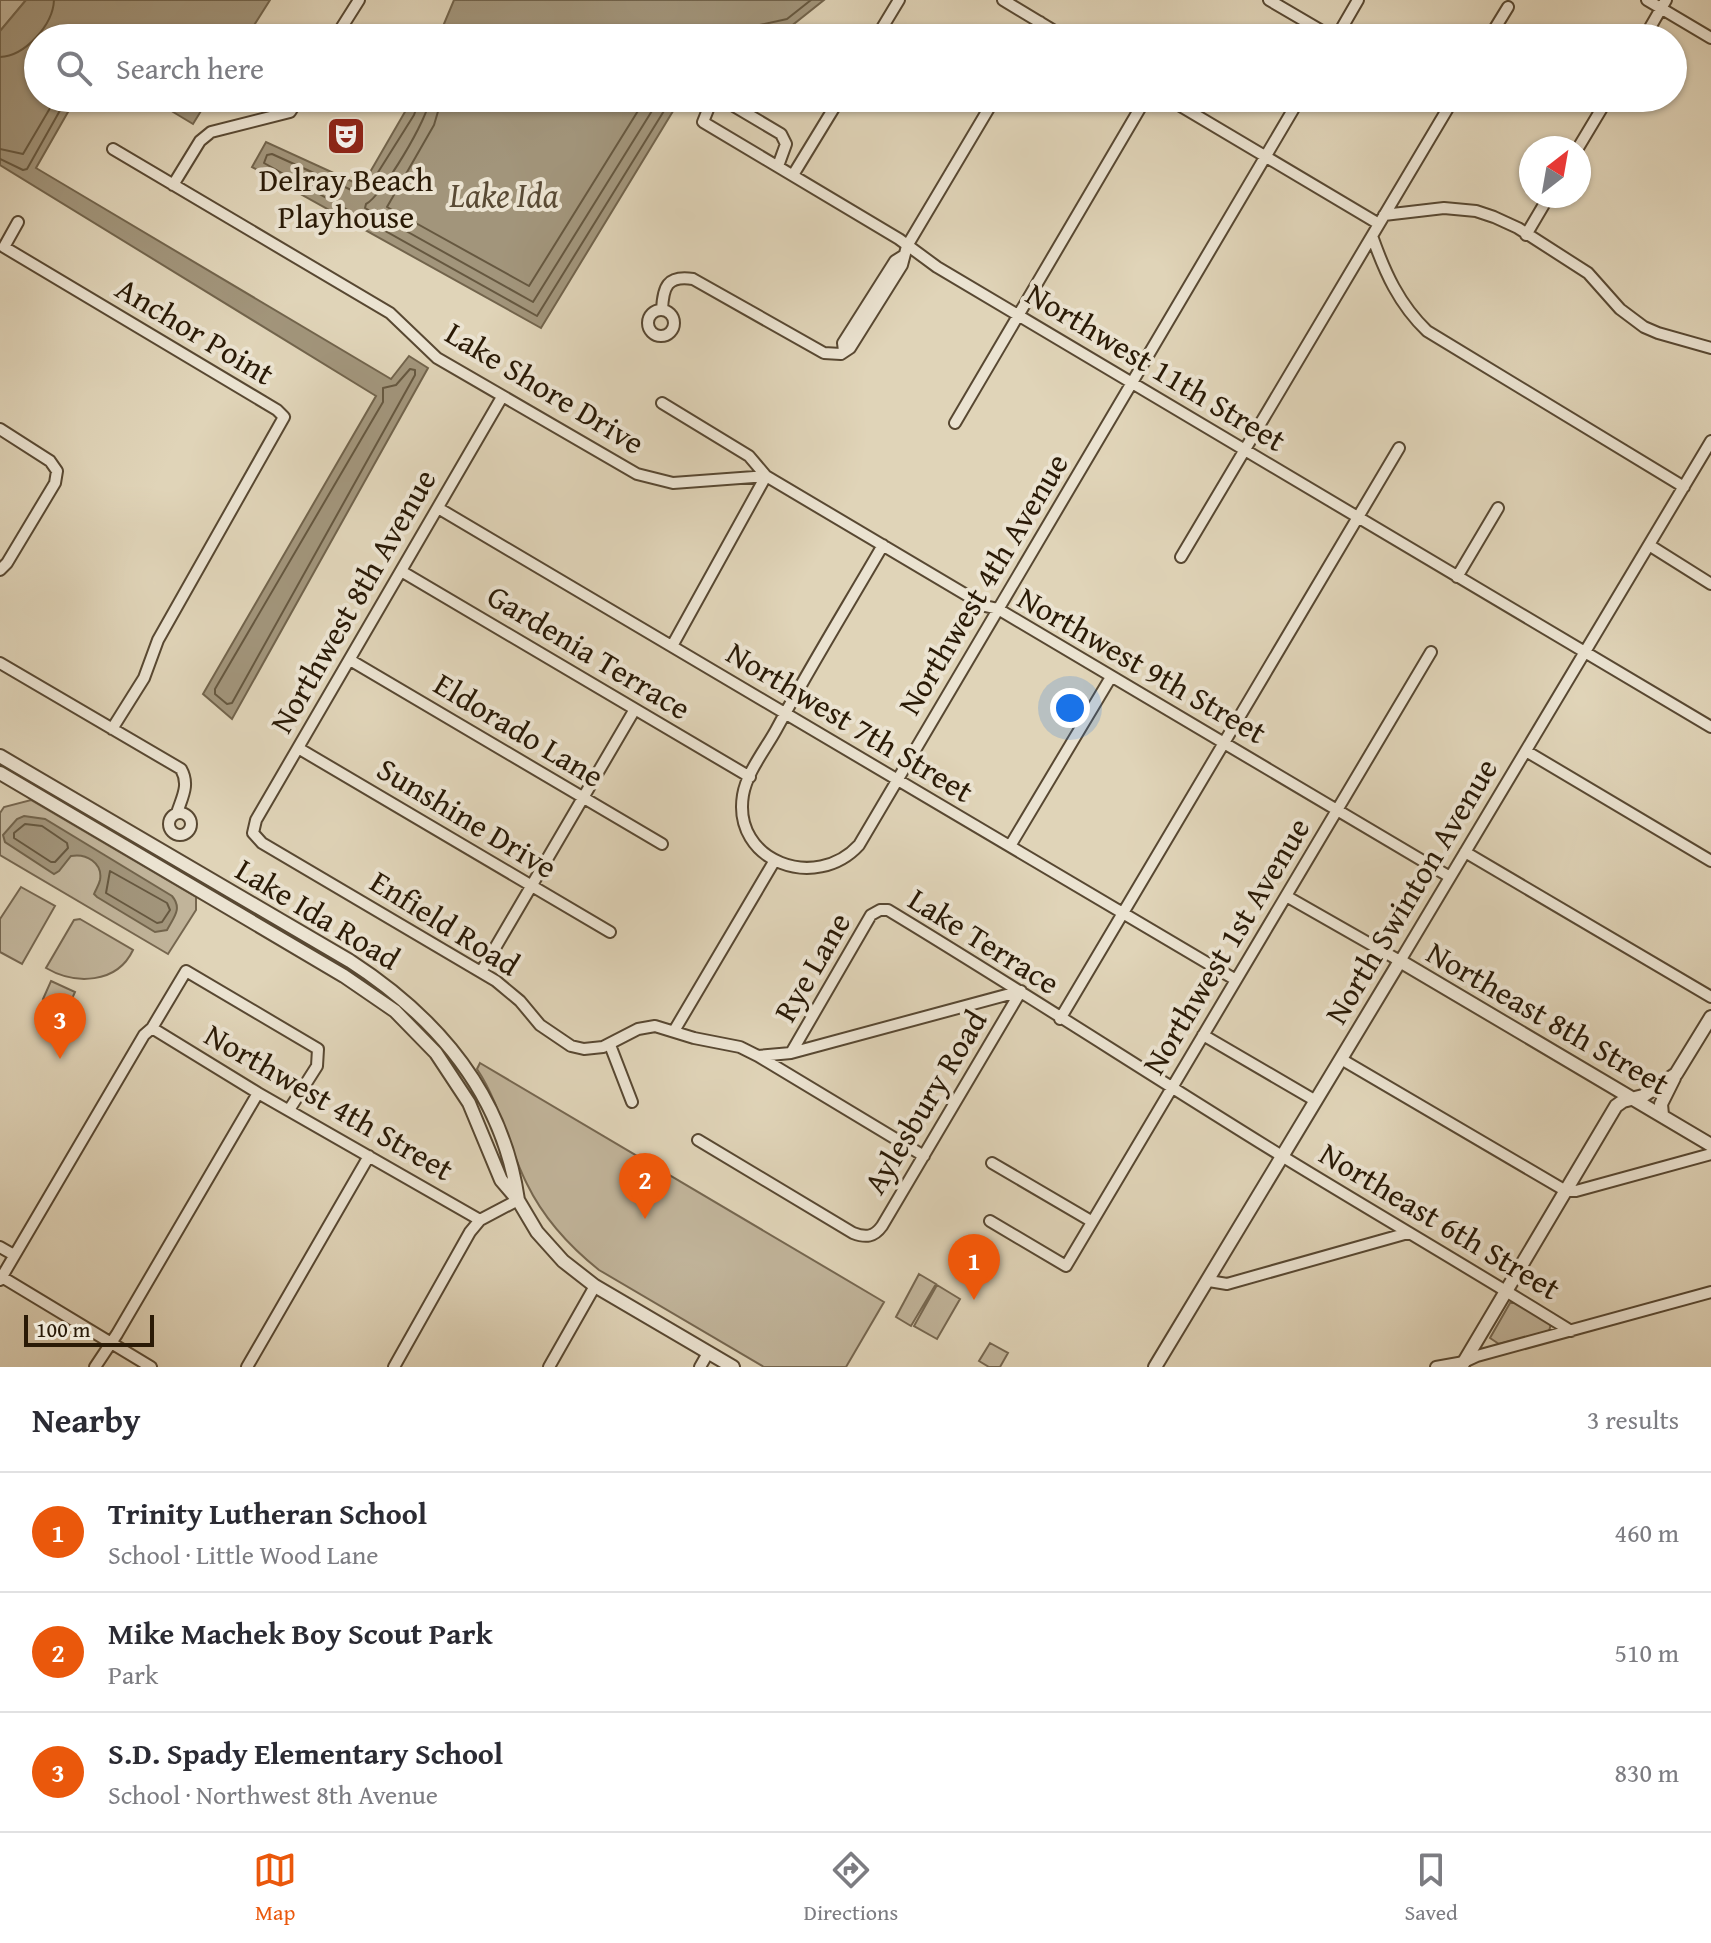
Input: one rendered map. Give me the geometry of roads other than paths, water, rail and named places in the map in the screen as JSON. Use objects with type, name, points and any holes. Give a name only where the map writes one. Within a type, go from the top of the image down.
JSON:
[{"type":"street","points":[[344,24],[359,0]]},
{"type":"street","points":[[884,24],[899,0]]},
{"type":"street","points":[[1003,0],[1043,24]]},
{"type":"street","points":[[1269,0],[1311,24]]},
{"type":"street","points":[[1343,24],[1358,0]]},
{"type":"street","points":[[1647,0],[1664,4],[1711,38]]},
{"type":"street","points":[[1652,24],[1664,4]]},
{"type":"street","points":[[1498,24],[1508,7]]},
{"type":"street","points":[[173,185],[200,141],[216,128],[290,112]]},
{"type":"street","name":"Northwest 11th Street","points":[[709,112],[703,122],[793,175],[905,251],[937,267],[1711,727]]},
{"type":"street","name":"Northwest 11th Street","points":[[745,112],[781,134],[786,144],[778,166]]},
{"type":"street","points":[[793,175],[831,112]]},
{"type":"street","points":[[662,310],[663,292],[671,281],[680,277],[693,279],[824,353],[841,354],[850,348],[902,265],[905,251],[987,112]]},
{"type":"street","points":[[955,423],[1138,112]]},
{"type":"street","points":[[1190,112],[1382,220],[1431,208],[1463,209],[1494,217],[1588,273],[1620,309],[1644,327],[1711,348]]},
{"type":"street","name":"Northwest 4th Avenue","points":[[775,860],[793,868],[811,869],[844,859],[859,845],[1292,112]]},
{"type":"street","points":[[1181,557],[1446,112]]},
{"type":"street","points":[[1585,136],[1600,112]]},
{"type":"street","name":"Lake Shore Drive","points":[[113,149],[390,313],[437,358],[643,477],[673,483],[766,476]]},
{"type":"street","points":[[1526,235],[1542,208]]},
{"type":"street","name":"Anchor Point","points":[[18,222],[4,247],[284,417],[158,640],[144,678],[112,729]]},
{"type":"street","points":[[1372,236],[1394,291],[1413,318],[1427,331],[1684,487]]},
{"type":"street","name":"Northwest 8th Avenue","points":[[253,833],[256,820],[502,397]]},
{"type":"street","name":"Northwest 9th Street","points":[[662,403],[749,456],[766,476],[985,606],[998,609],[1450,877]]},
{"type":"street","points":[[0,429],[50,461],[57,471],[55,483],[0,570]]},
{"type":"street","name":"North Swinton Avenue","points":[[1155,1367],[1711,441]]},
{"type":"street","points":[[1060,1019],[1399,448]]},
{"type":"street","points":[[672,646],[766,476]]},
{"type":"street","name":"Northwest 7th Street","points":[[438,508],[1236,980]]},
{"type":"street","points":[[1457,577],[1498,508]]},
{"type":"street","points":[[674,1031],[775,860],[754,842],[745,822],[743,794],[750,777],[883,545]]},
{"type":"street","points":[[1649,545],[1711,584]]},
{"type":"street","name":"Gardenia Terrace","points":[[401,571],[750,777]]},
{"type":"street","name":"Northwest 1st Avenue","points":[[990,1221],[1066,1266],[1431,652]]},
{"type":"street","name":"Eldorado Lane","points":[[350,660],[662,844]]},
{"type":"street","points":[[0,663],[181,769],[186,778],[186,789],[177,813]]},
{"type":"street","points":[[1010,846],[1111,677]]},
{"type":"street","points":[[481,972],[635,709]]},
{"type":"street","name":"Sunshine Drive","points":[[298,748],[610,932]]},
{"type":"street","points":[[1526,751],[1711,861]]},
{"type":"street","points":[[1,775],[5,759]]},
{"type":"street","name":"Lake Ida Road","points":[[5,759],[389,986],[420,1013],[473,1079],[515,1175],[518,1200]]},
{"type":"street","name":"Lake Ida Road","points":[[1,775],[358,984],[410,1024],[449,1070],[477,1120],[501,1180],[553,1252],[595,1286],[733,1367]]},
{"type":"street","name":"Enfield Road","points":[[253,833],[262,843],[509,990],[540,1025],[565,1043],[590,1049],[610,1045],[643,1027],[655,1026],[740,1047],[758,1056],[791,1053],[1021,991]]},
{"type":"street","points":[[1465,852],[1711,997]]},
{"type":"street","points":[[212,898],[238,895]]},
{"type":"street","points":[[1286,896],[1400,961]]},
{"type":"street","name":"Lake Terrace","points":[[880,910],[888,910],[1172,1087]]},
{"type":"street","name":"Rye Lane","points":[[791,1053],[871,915],[880,910]]},
{"type":"street","name":"Northeast 8th Street","points":[[1400,961],[1711,1145]]},
{"type":"street","points":[[151,1367],[1,1279],[144,1035],[152,1028],[186,971],[318,1049],[317,1066],[289,1110]]},
{"type":"street","points":[[358,984],[366,971]]},
{"type":"street","name":"Aylesbury Road","points":[[698,1140],[853,1233],[870,1236],[882,1226],[1021,991]]},
{"type":"street","points":[[1662,1115],[1661,1104],[1676,1074],[1711,1017]]},
{"type":"street","name":"Northwest 4th Street","points":[[152,1028],[258,1093],[480,1220]]},
{"type":"street","points":[[1203,1035],[1316,1101]]},
{"type":"street","points":[[610,1045],[632,1102]]},
{"type":"street","points":[[758,1056],[924,1156]]},
{"type":"street","points":[[1341,1059],[1566,1191],[1576,1191],[1711,1154]]},
{"type":"street","points":[[1462,1364],[1616,1106],[1623,1101],[1636,1099],[1676,1074]]},
{"type":"street","name":"Northeast 6th Street","points":[[1172,1087],[1571,1331]]},
{"type":"street","points":[[95,1367],[258,1093]]},
{"type":"street","points":[[247,1367],[369,1156]]},
{"type":"street","points":[[992,1163],[1091,1221]]},
{"type":"street","points":[[394,1367],[470,1232],[480,1220],[518,1200]]},
{"type":"street","points":[[1209,1281],[1227,1284],[1408,1233]]},
{"type":"street","points":[[0,1247],[14,1255]]},
{"type":"street","points":[[549,1367],[595,1286]]},
{"type":"street","points":[[1436,1367],[1462,1364],[1477,1356],[1711,1292]]},
{"type":"street","points":[[700,1367],[708,1353]]},
{"type":"water","points":[[26,0],[270,0],[255,24],[24,24],[24,112],[68,112],[36,168],[391,379],[409,356],[428,368],[232,719],[203,694],[376,396],[0,165],[0,31]]},
{"type":"water","points":[[454,0],[824,0],[794,24],[444,24]]},
{"type":"water","points":[[173,112],[200,112],[193,124]]},
{"type":"water","name":"Lake Ida","points":[[405,112],[672,112],[541,328],[252,167],[266,142],[362,186]]},
{"type":"water","points":[[24,816],[45,819],[172,896],[177,909],[167,930],[155,932],[97,897],[94,894],[100,874],[92,860],[71,856],[54,874],[5,842],[3,835],[17,819]]},
{"type":"place","name":"Delray Beach Playhouse","points":[[346,136]]},
{"type":"place","name":"S.D. Spady Elementary School","points":[[60,1059]]},
{"type":"place","name":"Mike Machek Boy Scout Park","points":[[645,1219]]},
{"type":"place","name":"Trinity Lutheran School","points":[[974,1300]]}]
